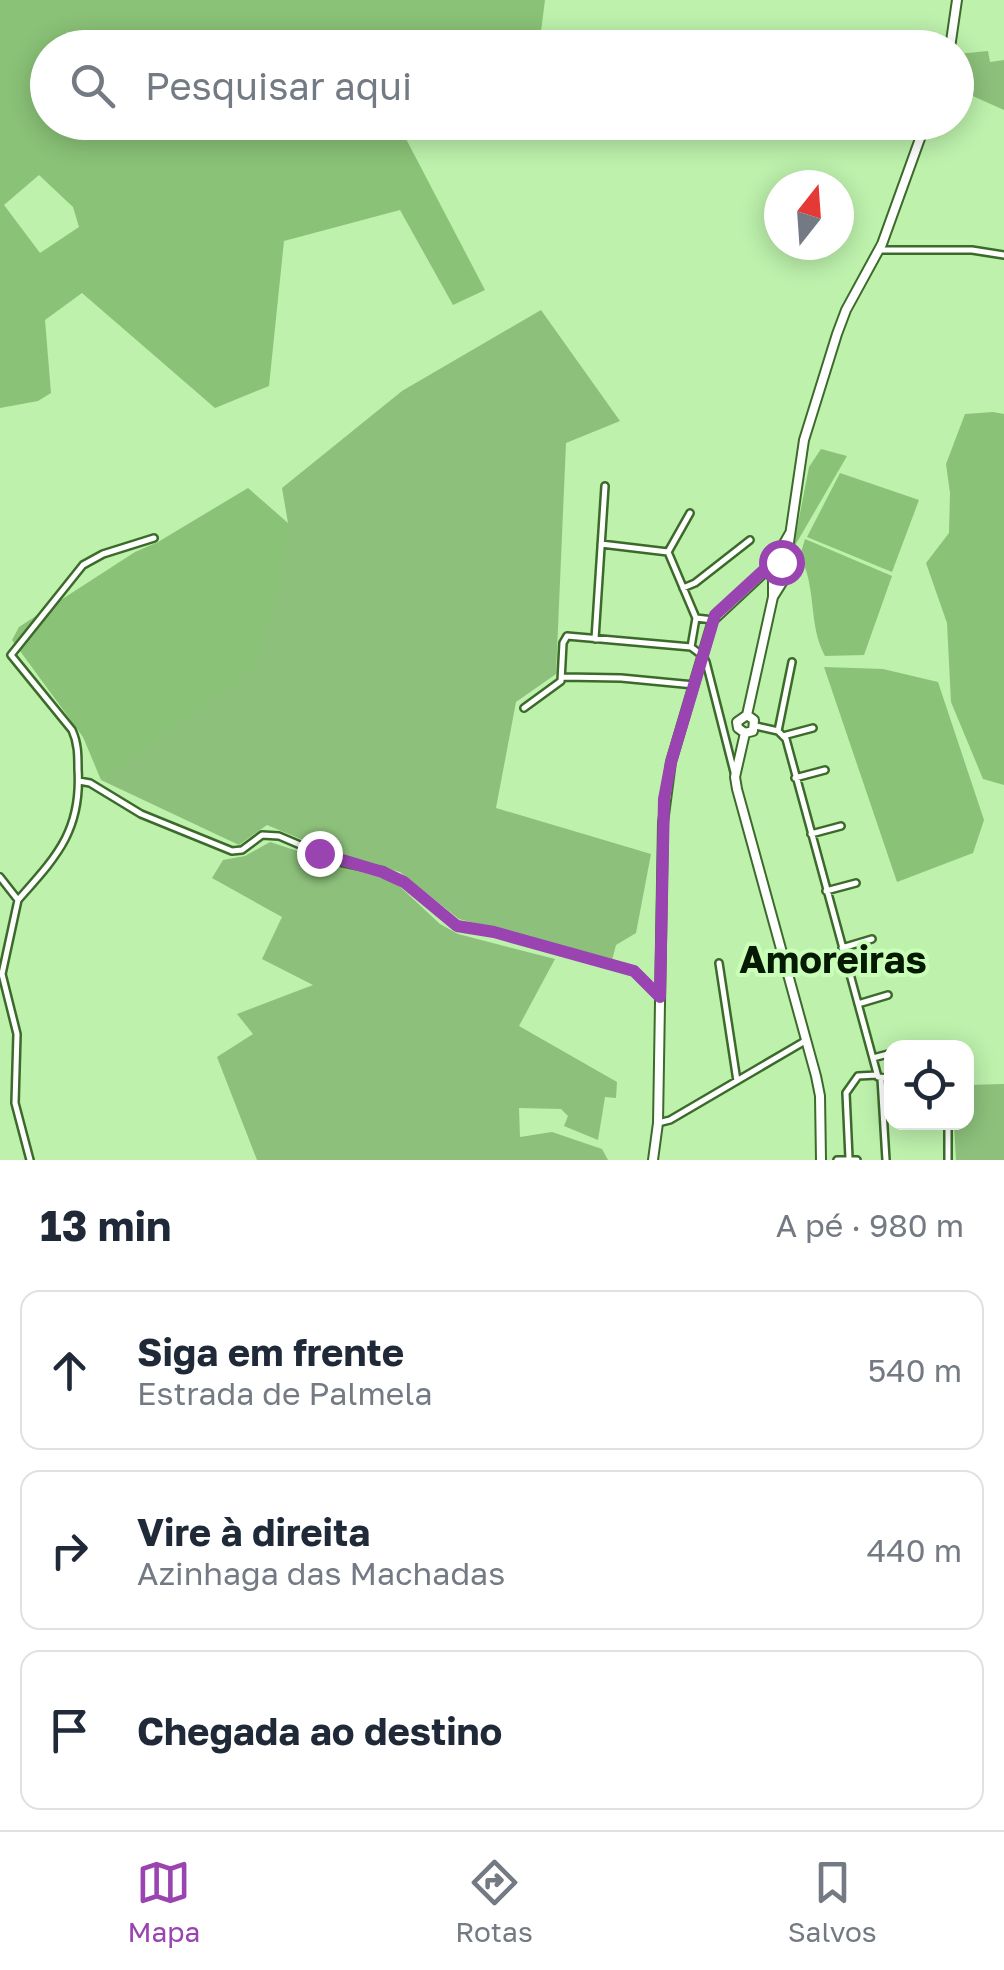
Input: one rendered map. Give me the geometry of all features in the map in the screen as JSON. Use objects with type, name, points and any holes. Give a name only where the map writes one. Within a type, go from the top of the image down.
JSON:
[{"type":"street","points":[[953,30],[957,0]]},
{"type":"street","points":[[773,597],[788,567],[804,440],[836,334],[879,250],[919,140]]},
{"type":"street","points":[[879,250],[972,250],[1004,256]]},
{"type":"street","points":[[595,639],[605,486]]},
{"type":"street","points":[[668,552],[690,513]]},
{"type":"street","points":[[653,1160],[658,1123],[664,799],[712,620],[772,565],[790,533]]},
{"type":"street","points":[[30,1160],[15,1103],[16,1027],[2,981],[2,967],[18,900],[55,858],[70,834],[79,780],[77,744],[72,730],[11,655],[83,566],[103,554],[154,538]]},
{"type":"street","points":[[683,588],[750,540]]},
{"type":"street","points":[[601,544],[668,552]]},
{"type":"street","points":[[668,552],[696,618],[690,647]]},
{"type":"street","points":[[772,565],[781,562],[788,567]]},
{"type":"street","points":[[738,722],[747,715],[773,597],[772,565]]},
{"type":"street","points":[[754,581],[785,578]]},
{"type":"street","points":[[696,618],[712,620]]},
{"type":"street","points":[[524,708],[557,686],[564,676],[563,643],[567,636],[690,647],[703,656],[820,1096],[821,1160]]},
{"type":"street","points":[[792,662],[781,733],[879,1077],[886,1160]]},
{"type":"street","points":[[564,676],[694,685]]},
{"type":"street","points":[[747,715],[756,726]]},
{"type":"street","points":[[720,718],[738,722]]},
{"type":"street","points":[[738,722],[738,728],[745,733]]},
{"type":"street","points":[[756,726],[781,733],[813,728]]},
{"type":"street","points":[[745,733],[756,726]]},
{"type":"street","points":[[736,777],[745,733]]},
{"type":"street","points":[[795,778],[825,770]]},
{"type":"street","points":[[79,780],[142,814],[232,851],[273,834],[340,862],[382,872],[404,882],[457,926],[494,932],[634,971],[660,997]]},
{"type":"street","points":[[810,834],[841,826]]},
{"type":"street","points":[[0,876],[18,900]]},
{"type":"street","points":[[826,891],[856,883]]},
{"type":"street","points":[[842,948],[872,939]]},
{"type":"street","points":[[718,963],[737,1081]]},
{"type":"street","points":[[858,1004],[888,996]]},
{"type":"street","points":[[658,1123],[670,1120],[805,1042]]},
{"type":"street","points":[[873,1058],[884,1055]]},
{"type":"street","points":[[837,1160],[853,1159],[846,1091],[858,1076],[884,1077]]},
{"type":"street","points":[[948,1130],[948,1160]]},
{"type":"green space","points":[[0,0],[545,0],[541,30],[30,30],[30,140],[407,140],[485,290],[453,305],[400,210],[284,241],[269,386],[215,408],[82,293],[45,320],[51,393],[38,401],[0,408]],"holes":[[[39,175],[73,207],[79,227],[40,253],[4,205]]]},
{"type":"green space","points":[[988,51],[990,62],[1004,60],[1004,110],[974,97],[974,52]]},
{"type":"green space","points":[[541,310],[620,421],[566,443],[556,674],[516,702],[496,808],[651,854],[636,933],[616,945],[612,960],[459,919],[400,872],[344,857],[267,825],[239,845],[101,780],[120,765],[288,523],[282,488],[402,391]]},
{"type":"green space","points":[[965,414],[1004,414],[1004,785],[983,779],[951,702],[947,623],[926,563],[949,533],[946,464]]},
{"type":"green space","points":[[821,449],[847,456],[793,549],[809,467]]},
{"type":"green space","points":[[840,473],[919,500],[892,572],[807,537]]},
{"type":"green space","points":[[248,488],[288,523],[283,571],[255,669],[101,780],[83,737],[12,640],[19,627],[135,552]]},
{"type":"green space","points":[[805,539],[892,576],[864,655],[825,656],[800,556]]},
{"type":"green space","points":[[824,667],[883,669],[938,682],[984,820],[973,853],[897,882]]},
{"type":"green space","points":[[270,842],[396,883],[440,924],[458,934],[555,959],[519,1026],[617,1082],[616,1098],[605,1097],[598,1140],[564,1126],[568,1116],[561,1109],[519,1108],[520,1137],[552,1132],[602,1149],[608,1160],[257,1160],[217,1057],[253,1034],[237,1014],[313,985],[262,959],[282,917],[212,878],[223,860],[245,856]]},
{"type":"green space","points":[[1004,1084],[1004,1160],[956,1160],[954,1130],[974,1130],[974,1085]]},
{"type":"district","name":"Amoreiras","points":[[833,960]]},
{"type":"route","points":[[319,853],[404,882],[457,926],[494,932],[634,971],[660,997],[664,799],[671,762],[712,620],[764,570],[781,562]]}]
